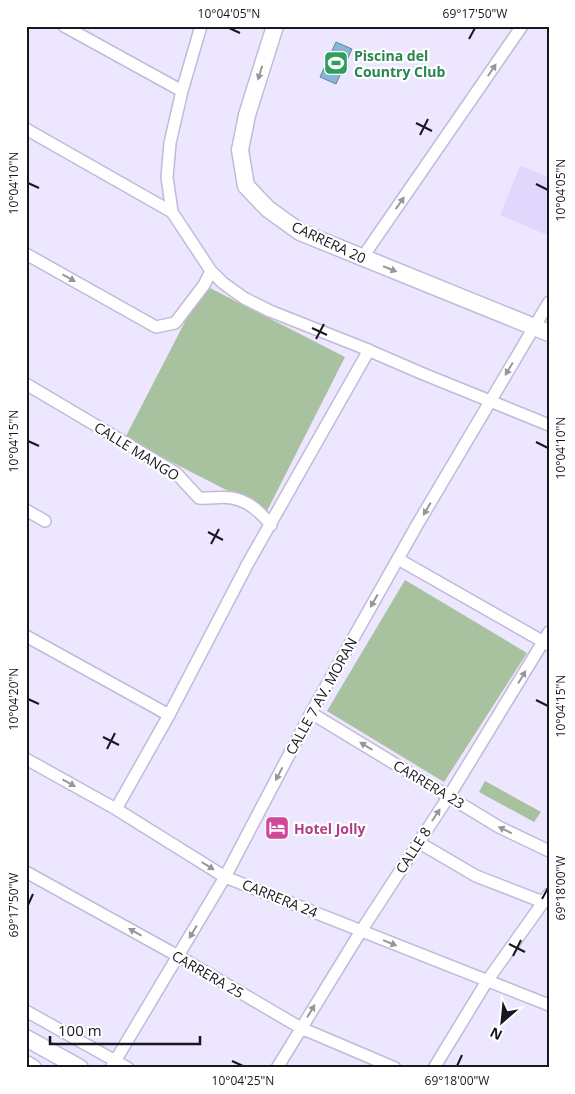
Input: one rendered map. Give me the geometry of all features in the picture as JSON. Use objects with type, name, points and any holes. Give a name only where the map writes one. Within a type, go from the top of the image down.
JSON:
[{"type":"street","points":[[64,26],[182,91]]},
{"type":"street","points":[[201,26],[182,91],[170,143],[167,177],[172,212],[211,271],[230,288],[270,311],[549,425]]},
{"type":"street","name":"CARRERA 20","points":[[275,26],[247,115],[240,150],[246,186],[268,209],[300,232],[541,330]]},
{"type":"street","points":[[362,258],[522,26]]},
{"type":"street","points":[[26,129],[172,212]]},
{"type":"street","points":[[26,254],[156,327],[175,324],[204,285],[211,271]]},
{"type":"street","name":"CALLE 7 AV. MORAN","points":[[114,1064],[225,877],[311,713],[398,559],[490,401],[541,330],[549,302]]},
{"type":"street","points":[[116,809],[169,715],[247,565],[369,350]]},
{"type":"street","name":"CALLE MANGO","points":[[26,384],[176,473],[199,498],[231,498],[244,502],[256,508],[271,525]]},
{"type":"street","points":[[26,510],[45,521]]},
{"type":"street","points":[[398,559],[547,639]]},
{"type":"street","points":[[26,636],[169,715]]},
{"type":"street","name":"CALLE 8","points":[[277,1068],[547,639]]},
{"type":"street","name":"CARRERA 23","points":[[311,713],[499,827],[549,851]]},
{"type":"street","name":"CARRERA 24","points":[[26,759],[116,809],[225,877],[549,1005]]},
{"type":"street","points":[[418,842],[476,876],[546,898],[488,981],[434,1068]]},
{"type":"street","name":"CARRERA 25","points":[[26,872],[178,956],[301,1028],[395,1068]]},
{"type":"street","points":[[26,1011],[114,1064],[128,1068]]},
{"type":"street","points":[[26,1038],[80,1068]]},
{"type":"street","points":[[26,1064],[33,1068]]},
{"type":"shaded area","points":[[520,166],[549,177],[549,236],[500,215]]},
{"type":"green space","points":[[204,285],[345,357],[267,511],[125,438]]},
{"type":"green space","points":[[405,580],[527,653],[444,782],[327,711]]},
{"type":"green space","points":[[485,781],[541,812],[534,822],[479,792]]},
{"type":"water","name":"Piscina del Country Club","points":[[336,42],[352,49],[336,84],[320,77]]},
{"type":"place","name":"Piscina del Country Club","points":[[336,63]]},
{"type":"place","name":"Hotel Jolly","points":[[277,828]]}]
